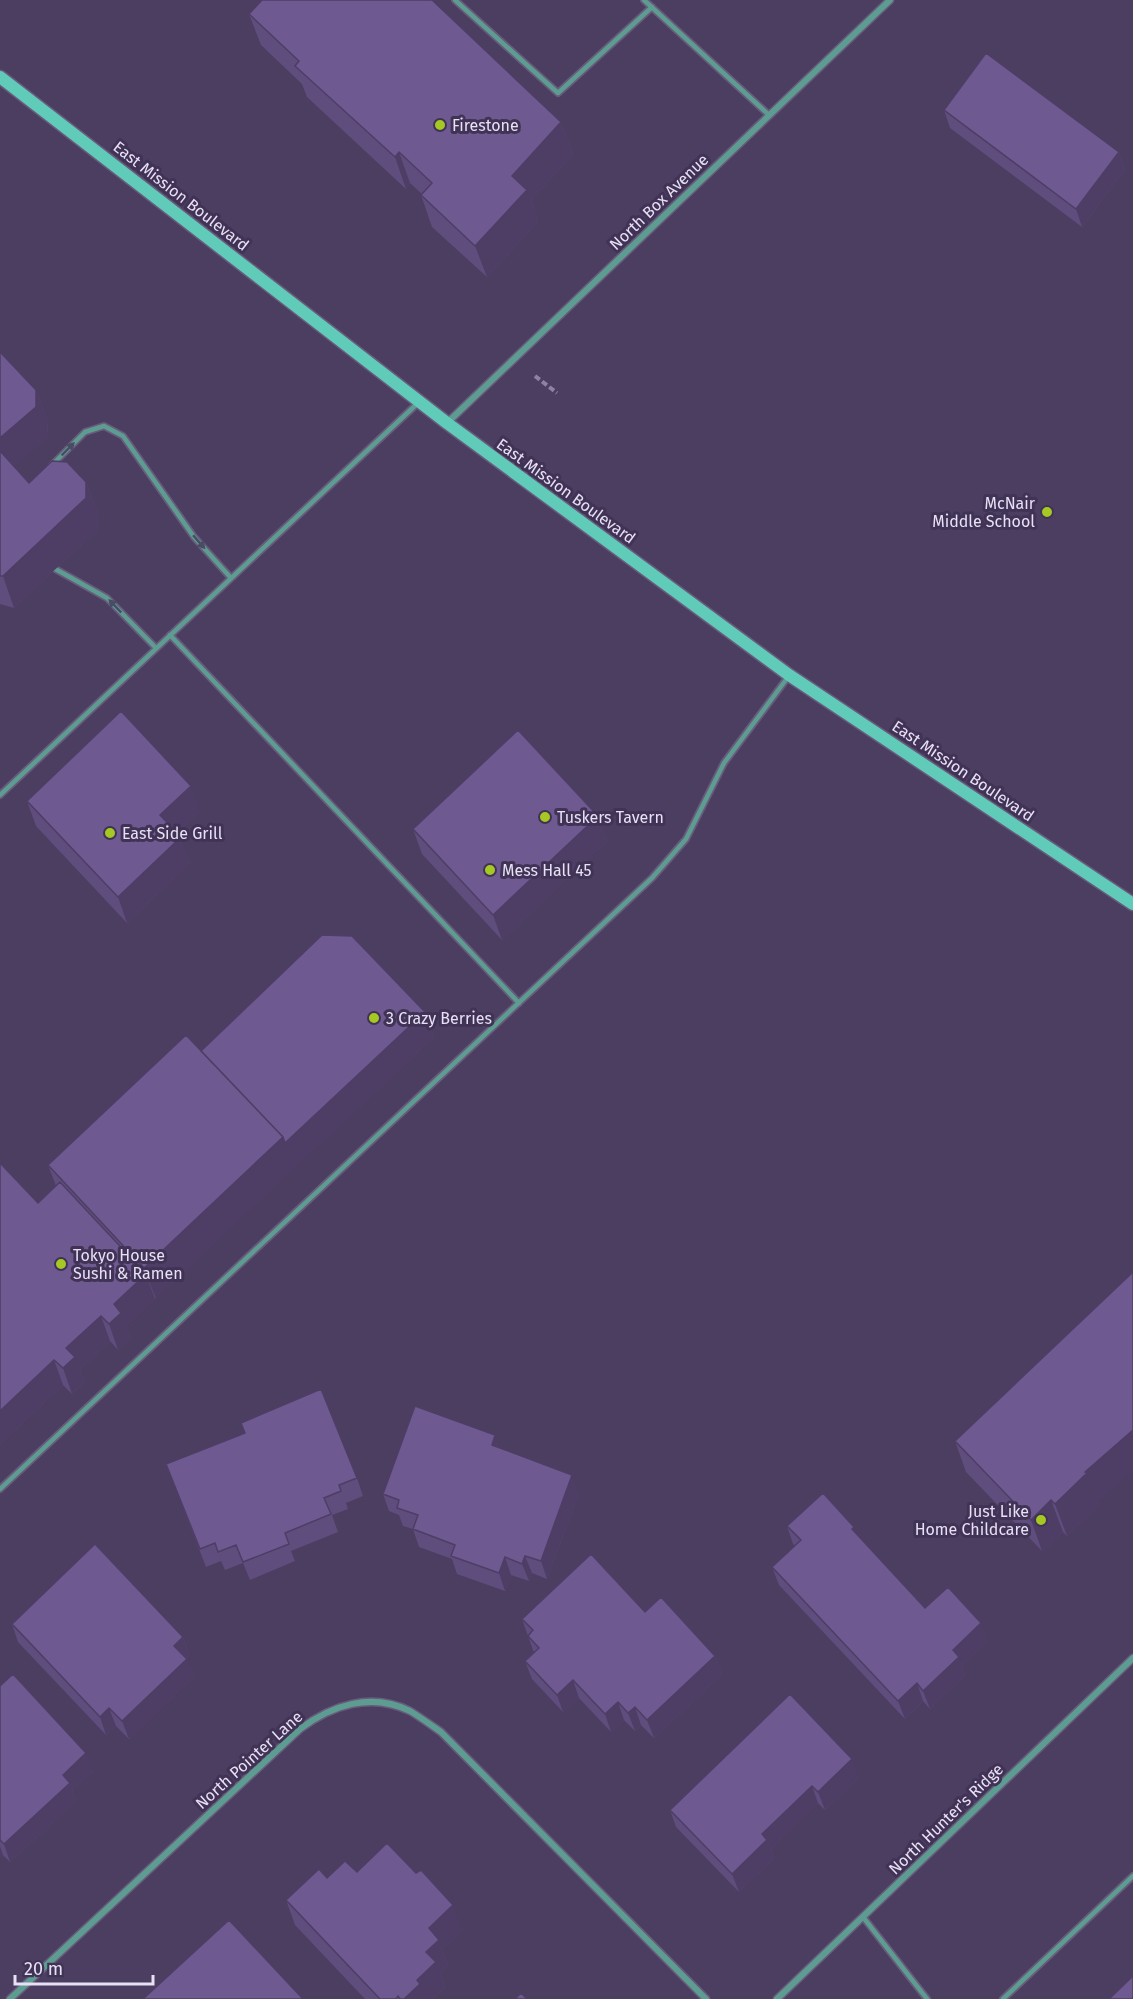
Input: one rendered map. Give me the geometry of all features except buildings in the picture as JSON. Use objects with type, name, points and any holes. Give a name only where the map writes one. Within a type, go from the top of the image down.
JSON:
[{"type":"main road","name":"East Mission Boulevard","points":[[0,77],[419,402],[789,675],[1133,904]]},
{"type":"street","name":"North Box Avenue","points":[[447,423],[890,0]]},
{"type":"street","name":"North Hunter's Ridge","points":[[777,1999],[1133,1658]]},
{"type":"street","name":"North Pointer Lane","points":[[10,1999],[300,1729],[322,1713],[350,1704],[379,1702],[409,1710],[441,1732],[706,1999]]},
{"type":"lane","points":[[455,0],[558,93],[652,7]]},
{"type":"lane","points":[[644,0],[769,115]]},
{"type":"lane","points":[[0,795],[419,402]]},
{"type":"lane","points":[[46,471],[85,432],[104,426],[123,436],[194,537],[231,578]]},
{"type":"lane","points":[[39,561],[107,598],[156,648]]},
{"type":"lane","points":[[170,635],[519,1003]]},
{"type":"lane","points":[[0,1489],[652,878],[686,839],[724,763],[789,675]]},
{"type":"lane","points":[[1003,1999],[1133,1875]]},
{"type":"lane","points":[[863,1917],[927,1999]]},
{"type":"place","name":"Firestone","points":[[440,125]]},
{"type":"place","name":"McNair Middle School","points":[[1047,512]]},
{"type":"place","name":"Tuskers Tavern","points":[[545,817]]},
{"type":"place","name":"East Side Grill","points":[[110,833]]},
{"type":"place","name":"Mess Hall 45","points":[[490,870]]},
{"type":"place","name":"3 Crazy Berries","points":[[374,1018]]},
{"type":"place","name":"Tokyo House Sushi & Ramen","points":[[61,1264]]},
{"type":"place","name":"Just Like Home Childcare","points":[[1041,1520]]}]
